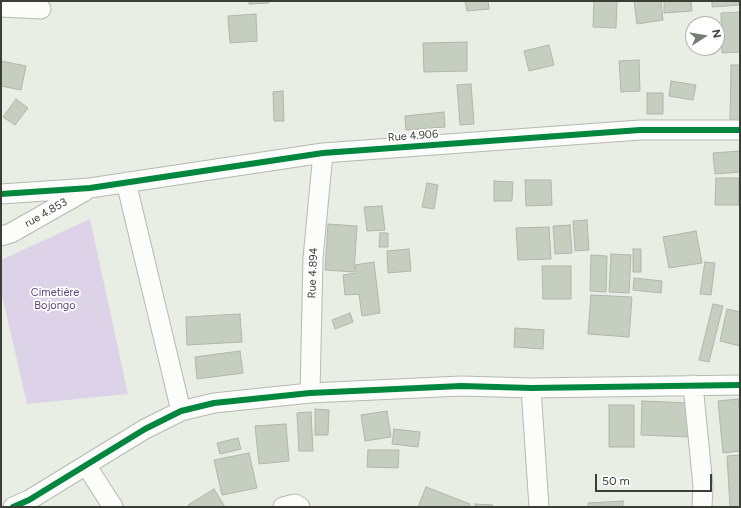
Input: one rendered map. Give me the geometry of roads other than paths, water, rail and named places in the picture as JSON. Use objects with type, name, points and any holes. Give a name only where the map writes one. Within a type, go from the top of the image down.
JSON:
[{"type":"street","points":[[1,7],[41,9]]},
{"type":"street","name":"Rue 4.906","points":[[90,188],[323,153],[640,130],[740,130]]},
{"type":"street","name":"Rue 4.894","points":[[310,393],[313,258],[323,153]]},
{"type":"street","points":[[126,182],[181,412]]},
{"type":"street","points":[[1,194],[90,188]]},
{"type":"street","name":"rue 4.853","points":[[1,236],[11,233],[90,188]]},
{"type":"street","points":[[693,385],[703,486],[702,507]]},
{"type":"street","points":[[13,507],[29,500],[145,429],[181,412],[214,403],[310,393],[461,386],[531,388],[740,385]]},
{"type":"street","points":[[531,388],[539,507]]},
{"type":"street","points":[[86,465],[113,507]]},
{"type":"street","points":[[284,507],[295,504],[300,507]]},
{"type":"park label","name":"Cimetière Bojongo","points":[[55,299]]}]
